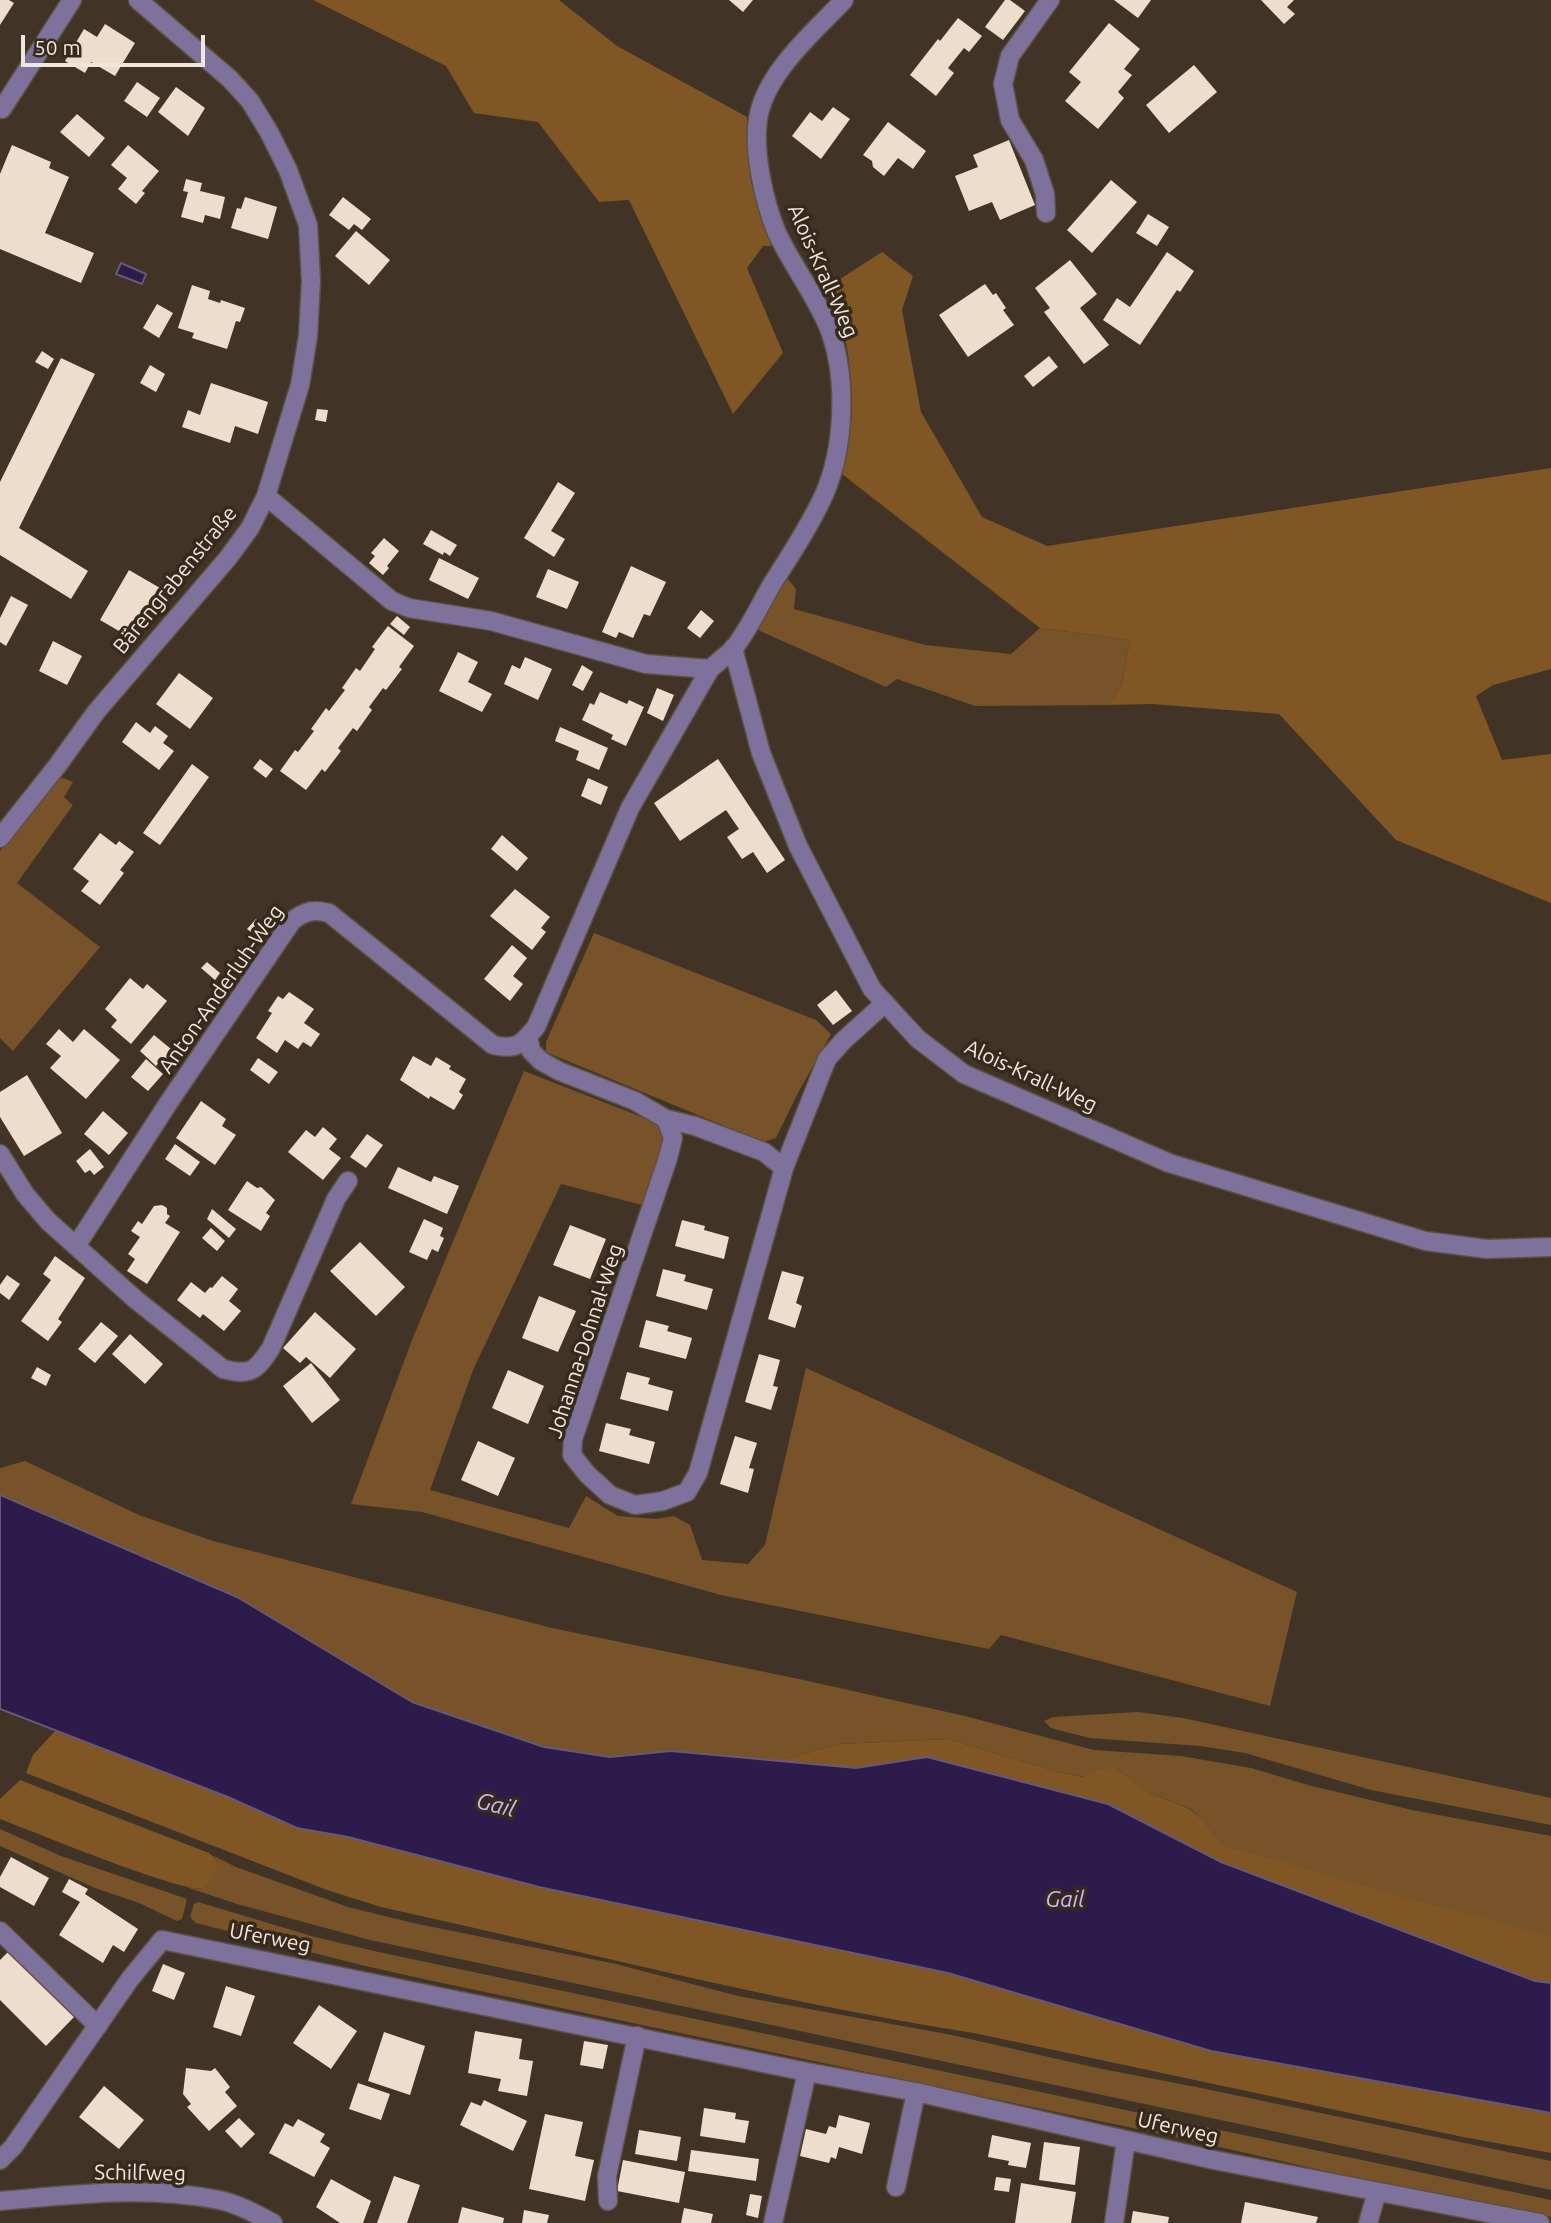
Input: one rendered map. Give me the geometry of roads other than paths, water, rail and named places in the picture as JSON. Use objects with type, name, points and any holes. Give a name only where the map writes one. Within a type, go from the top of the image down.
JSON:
[{"type":"street","points":[[0,108],[2,109],[72,0]]},
{"type":"street","name":"Bärengrabenstraße","points":[[0,838],[96,712],[228,558],[250,528],[266,496],[300,385],[308,336],[311,281],[308,225],[288,170],[250,101],[220,70],[138,0]]},
{"type":"street","name":"Alois-Krall-Weg","points":[[525,1040],[536,1027],[629,808],[710,669],[733,648],[824,496],[841,425],[840,367],[828,326],[777,231],[761,178],[757,144],[758,117],[766,93],[785,64],[844,0]]},
{"type":"street","points":[[1046,213],[1045,194],[1034,160],[1010,120],[1003,84],[1010,56],[1050,0]]},
{"type":"street","points":[[266,496],[392,601],[409,608],[491,621],[646,664],[710,669]]},
{"type":"street","name":"Alois-Krall-Weg","points":[[733,648],[761,753],[798,846],[872,989],[918,1039],[964,1074],[1169,1163],[1425,1241],[1486,1249],[1551,1247]]},
{"type":"street","name":"Anton-Anderluh-Weg","points":[[76,1246],[292,920],[303,913],[316,910],[329,913],[493,1045],[509,1048],[525,1040]]},
{"type":"street","name":"Johanna-Dohnal-Weg","points":[[666,1119],[673,1138],[668,1158],[573,1439],[572,1455],[587,1474],[610,1495],[635,1505],[663,1501],[687,1492],[698,1473],[783,1168],[827,1059],[885,1003]]},
{"type":"street","points":[[525,1040],[541,1061],[559,1071],[635,1101],[666,1119],[695,1126],[764,1152],[783,1168]]},
{"type":"street","points":[[0,1154],[25,1194],[48,1221],[135,1299],[223,1369],[241,1374],[259,1366],[271,1348],[336,1199],[348,1181]]},
{"type":"street","points":[[0,1931],[98,2026]]},
{"type":"street","name":"Uferweg","points":[[0,2160],[13,2147],[130,1979],[162,1940],[916,2092],[1214,2160],[1540,2223]]},
{"type":"street","points":[[608,2201],[607,2176],[637,2036]]},
{"type":"street","points":[[773,2223],[807,2072]]},
{"type":"street","points":[[896,2187],[916,2092]]},
{"type":"street","points":[[1115,2223],[1126,2140]]},
{"type":"street","name":"Schilfweg","points":[[0,2201],[115,2192],[171,2194],[220,2200],[252,2211],[273,2223]]},
{"type":"street","points":[[1368,2223],[1377,2192]]},
{"type":"water","points":[[121,263],[146,274],[142,284],[116,274]]},
{"type":"water","name":"Gail","points":[[0,1495],[237,1597],[412,1702],[544,1747],[610,1757],[671,1751],[856,1768],[927,1757],[1108,1804],[1221,1862],[1535,1981],[1551,1983],[1551,2113],[1211,2051],[948,1973],[539,1887],[348,1837],[297,1828],[228,1797],[0,1709]]}]
